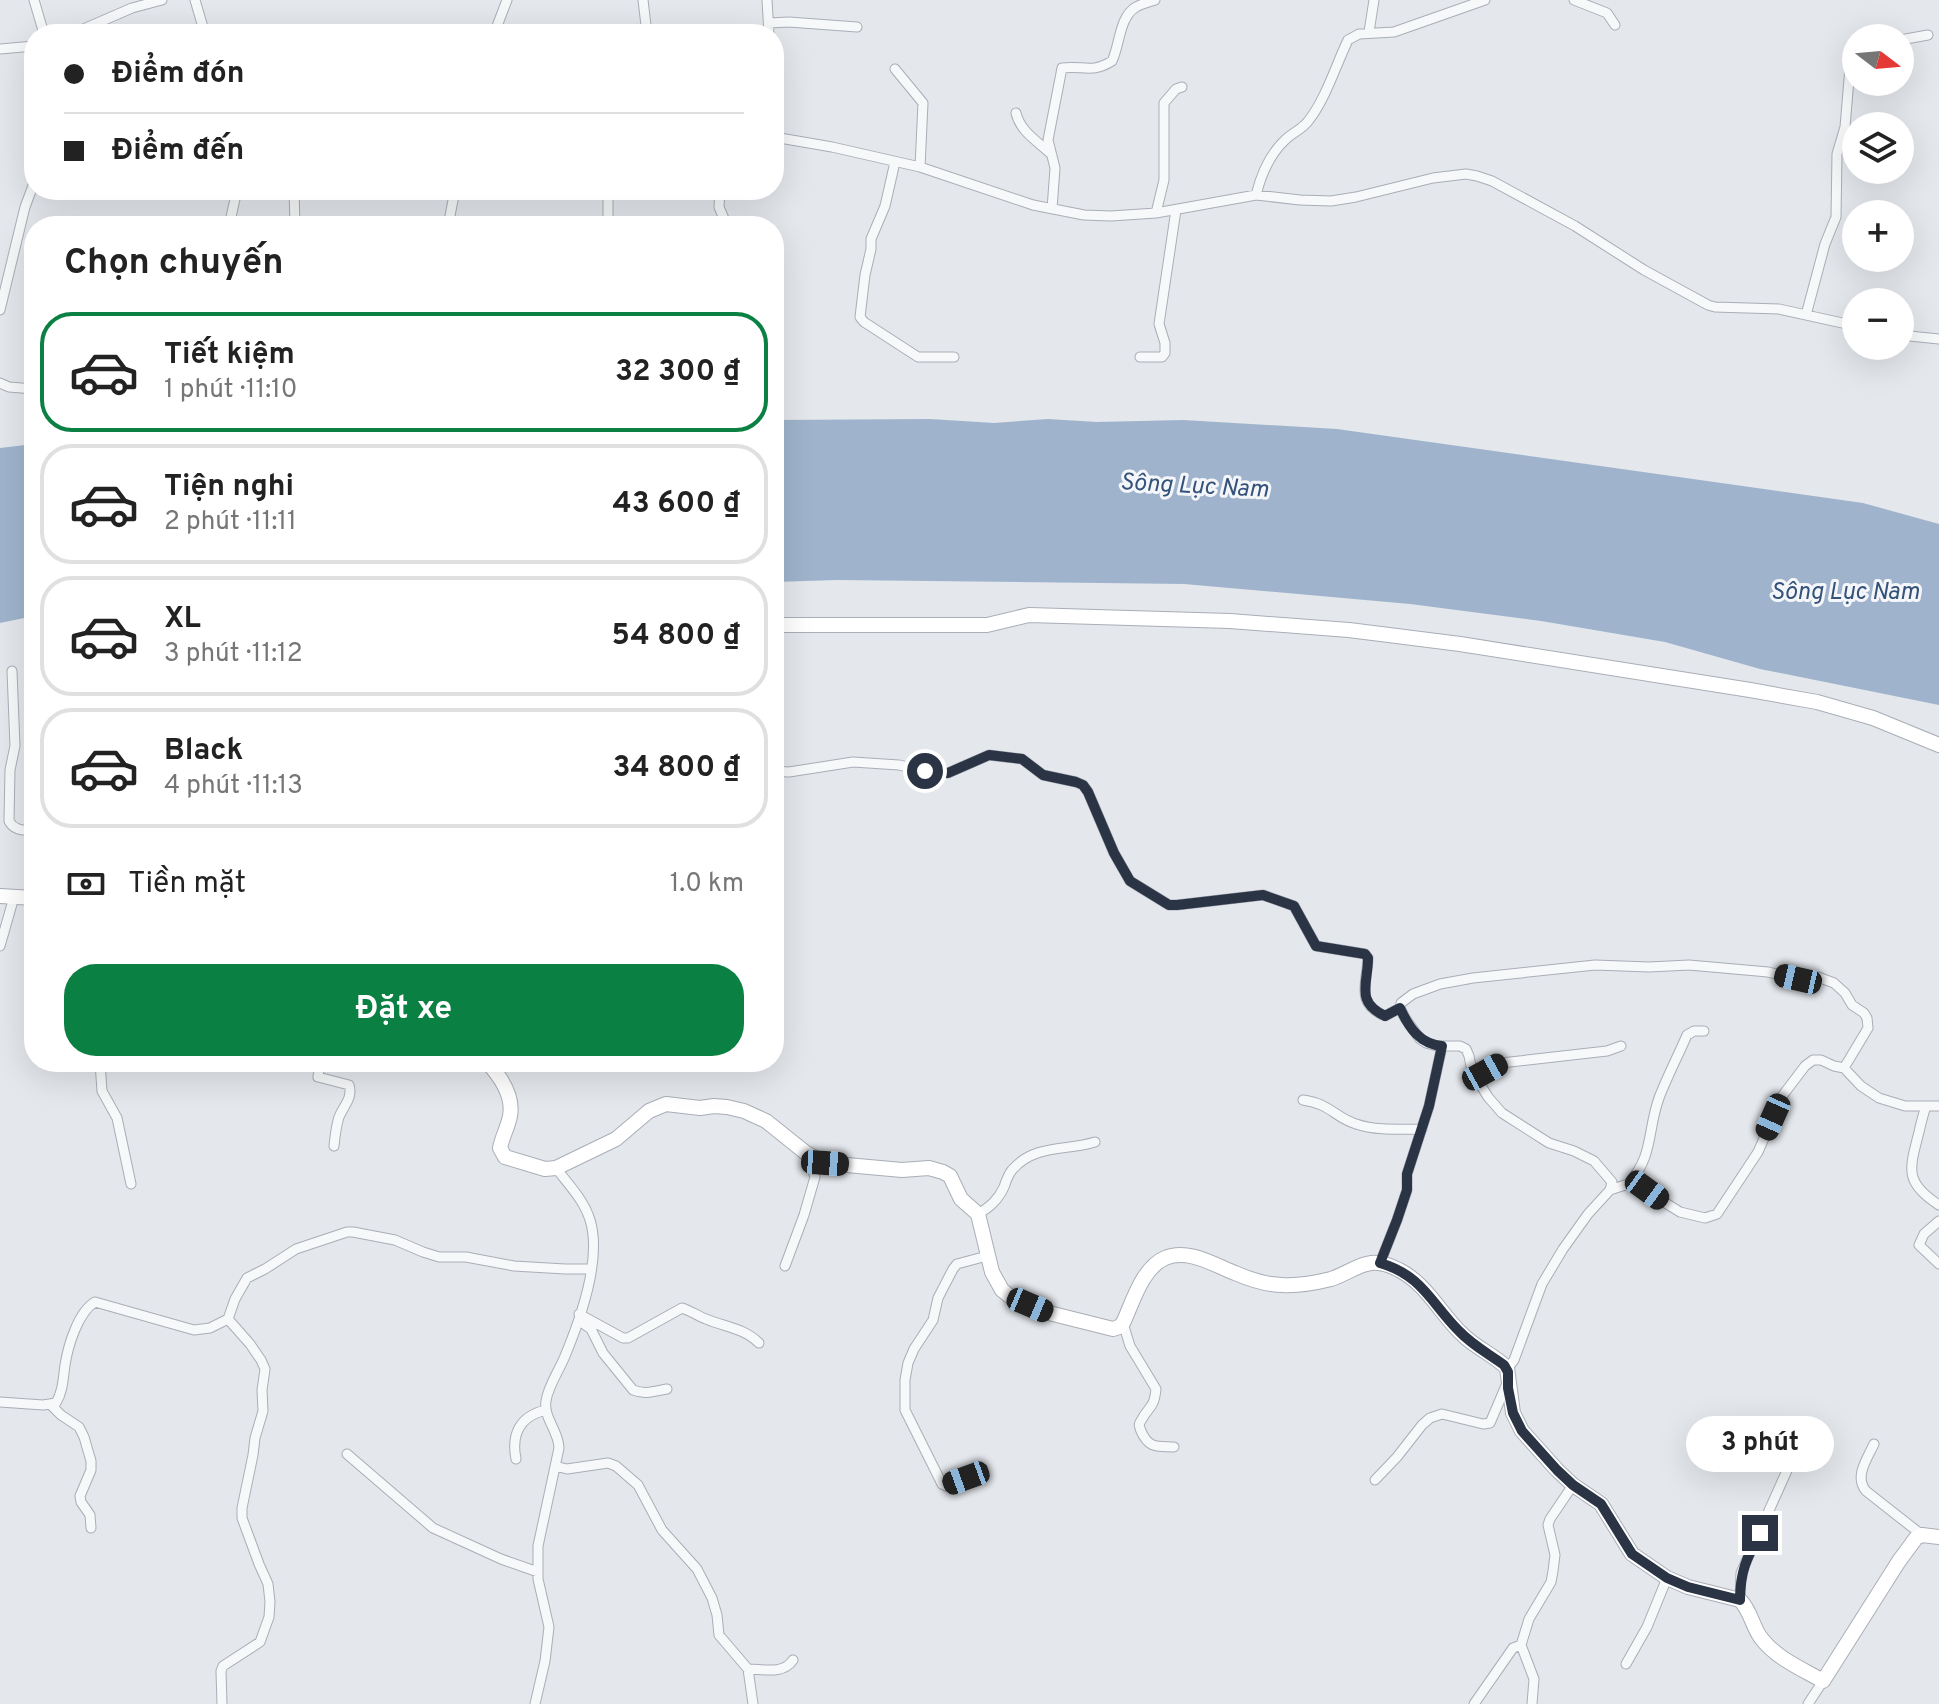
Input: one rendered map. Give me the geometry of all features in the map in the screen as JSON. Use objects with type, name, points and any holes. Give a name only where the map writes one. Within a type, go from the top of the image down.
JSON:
[{"type":"street","points":[[34,0],[41,24]]},
{"type":"street","points":[[95,24],[132,8],[162,0]]},
{"type":"street","points":[[195,0],[202,24]]},
{"type":"street","points":[[498,24],[507,0]]},
{"type":"street","points":[[643,0],[646,24]]},
{"type":"street","points":[[767,0],[768,24]]},
{"type":"street","points":[[1052,209],[1055,168],[1048,140],[1060,71],[1062,68],[1100,68],[1112,61],[1129,14],[1135,7],[1155,0]]},
{"type":"street","points":[[1369,32],[1374,0]]},
{"type":"street","points":[[1256,195],[1260,179],[1273,155],[1287,138],[1300,131],[1310,119],[1348,40],[1369,32],[1394,32],[1485,0]]},
{"type":"street","points":[[1574,0],[1607,13],[1615,25]]},
{"type":"street","points":[[783,24],[857,27]]},
{"type":"street","points":[[1914,38],[1928,35]]},
{"type":"street","points":[[0,49],[24,47]]},
{"type":"street","points":[[895,69],[923,103],[920,167]]},
{"type":"street","points":[[1156,213],[1164,180],[1164,103],[1176,89],[1182,87]]},
{"type":"street","points":[[1806,315],[1825,244],[1836,217],[1837,154],[1845,127],[1848,96]]},
{"type":"street","points":[[1016,113],[1018,123],[1024,130],[1052,155]]},
{"type":"street","points":[[784,139],[920,167],[991,192],[1084,215],[1156,213],[1256,195],[1331,201],[1433,178],[1466,174],[1492,181],[1708,305],[1779,309],[1842,323]]},
{"type":"street","points":[[895,162],[885,206],[871,239],[860,317],[918,357],[954,357]]},
{"type":"street","points":[[0,310],[28,200]]},
{"type":"street","points":[[1140,357],[1162,357],[1165,353],[1159,324],[1176,210]]},
{"type":"street","points":[[1914,336],[1939,339]]},
{"type":"street","points":[[0,383],[24,388]]},
{"type":"street","points":[[784,625],[987,625],[1029,615],[1230,621],[1349,630],[1817,702],[1873,718],[1939,745]]},
{"type":"street","points":[[12,671],[15,746],[10,770],[9,821],[12,826],[24,830]]},
{"type":"street","points":[[784,772],[853,762],[948,773],[989,755],[1022,759],[1043,775],[1083,785],[1130,881],[1169,905],[1263,895],[1294,906],[1316,946],[1365,954],[1368,958],[1364,996],[1370,1007],[1385,1016],[1400,1008]]},
{"type":"street","points":[[0,946],[7,896]]},
{"type":"street","points":[[1375,1480],[1422,1425],[1436,1415],[1490,1423],[1549,1270],[1588,1214],[1610,1190],[1612,1182],[1594,1161],[1549,1143],[1502,1113],[1476,1079],[1466,1049],[1426,1043],[1420,1039],[1405,1018],[1401,1003],[1413,994],[1440,984],[1595,965],[1689,965],[1768,972],[1798,979],[1818,977],[1834,983],[1867,1018],[1868,1028],[1844,1068]]},
{"type":"street","points":[[1628,1184],[1645,1158],[1651,1142],[1653,1115],[1687,1035],[1704,1031]]},
{"type":"street","points":[[1380,1263],[1405,1198],[1407,1174],[1429,1106],[1442,1046]]},
{"type":"street","points":[[1476,1079],[1501,1063],[1607,1051],[1621,1046]]},
{"type":"street","points":[[1610,1190],[1635,1184],[1669,1206],[1690,1215],[1705,1218],[1717,1214],[1758,1152],[1783,1095],[1813,1060],[1844,1068],[1861,1086],[1879,1098],[1905,1106],[1939,1106]]},
{"type":"street","points":[[101,1072],[102,1091],[117,1118],[131,1184]]},
{"type":"street","points":[[319,1072],[318,1077],[349,1085],[351,1089],[351,1096],[339,1117],[334,1146]]},
{"type":"street","points":[[495,1072],[510,1096],[511,1105],[501,1153],[521,1164],[556,1168],[616,1139],[649,1111],[666,1104],[727,1107],[744,1111],[766,1121],[806,1153],[825,1163],[902,1170],[936,1169],[950,1176],[961,1199],[978,1214],[987,1256],[1002,1290],[1012,1298],[1049,1313],[1113,1329],[1123,1323],[1142,1282],[1155,1263],[1170,1256],[1188,1255],[1239,1275],[1268,1283],[1297,1286],[1333,1278],[1366,1262],[1397,1268],[1433,1299],[1466,1338],[1508,1375],[1513,1413],[1522,1431],[1573,1485],[1601,1504],[1632,1554],[1667,1578],[1688,1587],[1740,1600]]},
{"type":"street","points":[[1303,1100],[1319,1102],[1357,1125],[1422,1129]]},
{"type":"street","points":[[1926,1106],[1910,1169],[1913,1181],[1939,1205]]},
{"type":"street","points":[[978,1214],[998,1199],[1012,1170],[1031,1155],[1052,1148],[1077,1147],[1095,1142]]},
{"type":"street","points":[[785,1266],[815,1177],[806,1153]]},
{"type":"street","points":[[535,1704],[549,1627],[541,1597],[538,1546],[559,1442],[546,1410],[546,1399],[579,1317],[594,1249],[583,1203],[556,1168]]},
{"type":"street","points":[[1939,1221],[1924,1234],[1919,1245],[1939,1264]]},
{"type":"street","points":[[0,1402],[56,1403],[76,1328],[87,1308],[95,1302],[194,1330],[210,1328],[228,1319],[247,1278],[296,1249],[347,1232],[395,1240],[439,1257],[466,1257],[514,1266],[591,1269]]},
{"type":"street","points":[[966,1478],[946,1486],[942,1484],[905,1410],[905,1380],[912,1354],[933,1320],[938,1298],[953,1269],[957,1264],[987,1256]]},
{"type":"street","points":[[579,1317],[628,1338],[682,1308],[703,1319],[743,1331],[759,1343]]},
{"type":"street","points":[[579,1317],[591,1329],[603,1353],[633,1390],[647,1393],[667,1389]]},
{"type":"street","points":[[222,1704],[223,1666],[260,1642],[269,1617],[270,1602],[268,1584],[242,1518],[255,1438],[263,1411],[265,1369],[250,1344],[228,1319]]},
{"type":"street","points":[[1123,1323],[1130,1346],[1156,1389],[1154,1404],[1141,1420],[1140,1428],[1147,1443],[1174,1447]]},
{"type":"street","points":[[50,1404],[79,1427],[84,1437],[91,1470],[80,1496],[90,1515],[91,1528]]},
{"type":"street","points":[[516,1459],[513,1443],[517,1432],[527,1419],[546,1410]]},
{"type":"street","points":[[1874,1444],[1860,1477],[1861,1485],[1922,1535],[1939,1537]]},
{"type":"street","points":[[347,1454],[433,1528],[538,1572]]},
{"type":"street","points":[[1818,1455],[1793,1459],[1789,1466],[1741,1573],[1740,1600],[1751,1615],[1757,1632],[1778,1655],[1823,1681]]},
{"type":"street","points":[[555,1466],[567,1469],[608,1463],[638,1485],[662,1530],[697,1569],[715,1606],[719,1635],[748,1669],[753,1704]]},
{"type":"street","points":[[1532,1704],[1534,1679],[1521,1645],[1529,1619],[1551,1582],[1555,1555],[1548,1525],[1573,1485]]},
{"type":"street","points":[[1808,1704],[1899,1561],[1916,1538],[1922,1535]]},
{"type":"street","points":[[1626,1664],[1647,1627],[1667,1578]]},
{"type":"street","points":[[1474,1704],[1508,1654],[1521,1645]]},
{"type":"street","points":[[748,1669],[783,1669],[793,1660]]},
{"type":"water","name":"Sông Lục Nam","points":[[930,419],[994,423],[1048,419],[1097,422],[1183,420],[1337,429],[1863,503],[1939,524],[1939,705],[1760,669],[1665,642],[1541,621],[1410,604],[1184,584],[784,582],[784,420]]},
{"type":"water","points":[[24,445],[24,618],[0,623],[0,448]]},
{"type":"route","points":[[925,771],[948,773],[989,755],[1022,759],[1043,775],[1083,785],[1130,881],[1169,905],[1263,895],[1294,906],[1316,946],[1365,954],[1368,963],[1364,996],[1370,1007],[1385,1016],[1400,1008],[1420,1039],[1442,1046],[1429,1106],[1407,1174],[1407,1190],[1380,1263],[1397,1268],[1411,1278],[1433,1299],[1456,1329],[1504,1365],[1508,1372],[1513,1413],[1522,1431],[1573,1485],[1601,1504],[1632,1554],[1653,1569],[1688,1587],[1740,1600],[1741,1573],[1760,1533]]}]
